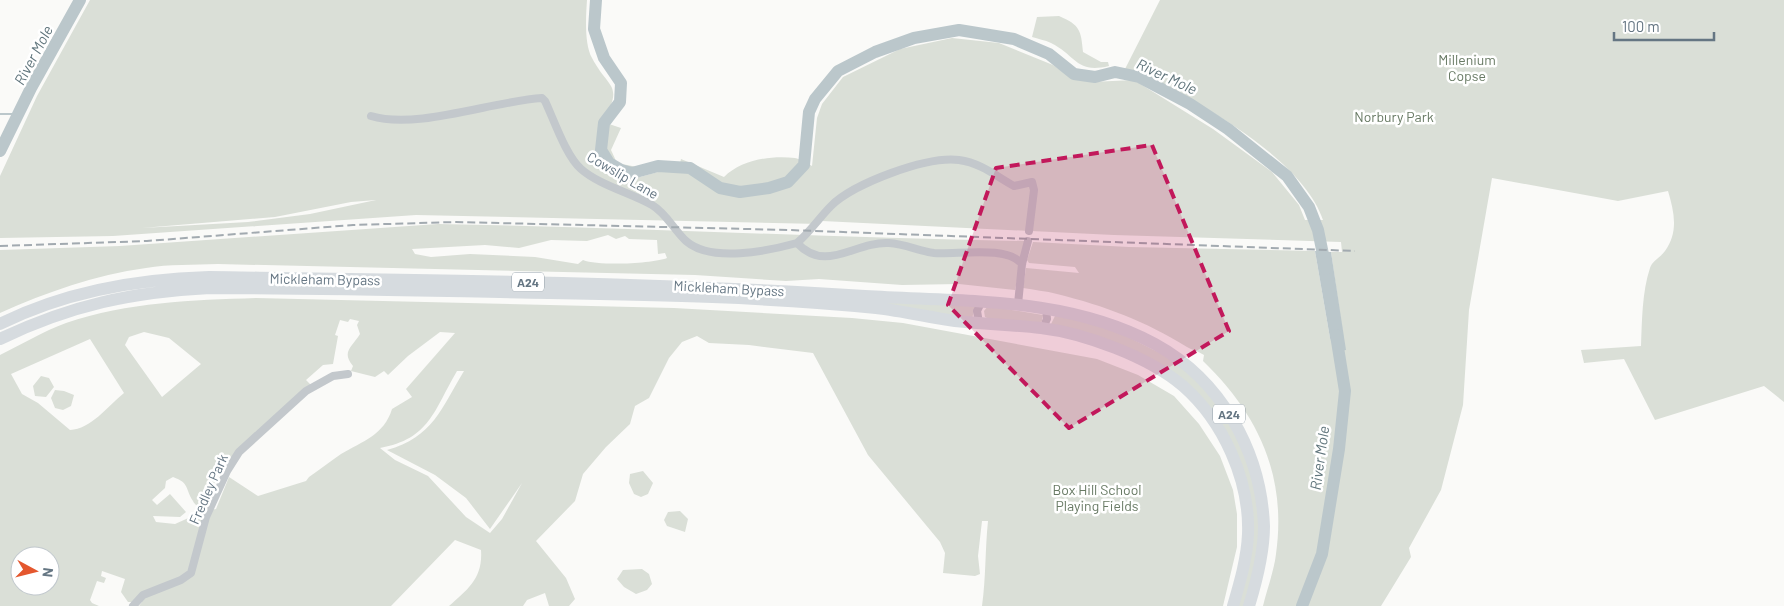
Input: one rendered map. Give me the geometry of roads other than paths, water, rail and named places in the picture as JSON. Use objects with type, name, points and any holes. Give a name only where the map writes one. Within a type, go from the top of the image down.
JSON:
[{"type":"highway","name":"Mickleham Bypass","points":[[0,324],[39,307],[113,287],[165,279],[200,277],[651,285],[982,300],[1046,308],[1080,316],[1152,343],[1176,356],[1198,374],[1221,401],[1237,426],[1251,456],[1260,489],[1263,541],[1256,586],[1249,606]]},
{"type":"highway","name":"Mickleham Bypass","points":[[0,338],[55,315],[103,301],[149,292],[210,288],[728,298],[877,308],[979,323],[1043,328],[1094,342],[1128,354],[1164,372],[1183,386],[1204,409],[1224,437],[1238,471],[1246,499],[1248,533],[1243,569],[1233,606]]},
{"type":"street","name":"Cowslip Lane","points":[[371,116],[384,120],[395,120],[452,114],[542,98],[580,169],[654,206],[687,242],[702,251],[722,253],[769,251],[797,243]]},
{"type":"street","points":[[1022,264],[1018,259],[1002,254],[931,252],[888,243],[819,257],[806,253],[797,243],[831,206],[845,195],[901,169],[932,161],[959,160],[983,166],[1014,186],[1032,182],[1034,190],[1029,232]]},
{"type":"street","points":[[1018,304],[1022,264],[1028,241]]},
{"type":"street","points":[[979,323],[977,311],[982,300]]},
{"type":"street","points":[[1043,328],[1047,319],[1046,308]]},
{"type":"street","name":"Fredley Park","points":[[133,606],[143,595],[181,580],[190,573],[206,517],[227,471],[239,452],[306,392],[333,376],[348,374]]},
{"type":"waterway","name":"River Mole","points":[[0,151],[31,88],[80,0]]},
{"type":"waterway","name":"River Mole","points":[[596,0],[594,29],[604,58],[621,83],[620,102],[604,123],[601,150],[609,163],[621,170],[632,173],[658,166],[690,168],[720,188],[740,192],[769,188],[788,182],[804,165],[809,112],[815,99],[838,71],[875,52],[914,38],[959,30],[1014,39],[1049,54],[1074,74],[1095,77],[1115,72],[1139,77],[1190,104],[1228,129],[1287,176],[1309,207],[1318,230],[1326,269]]},
{"type":"waterway","points":[[0,114],[18,114]]},
{"type":"waterway","name":"River Mole","points":[[1302,606],[1322,554],[1339,449],[1345,391],[1336,335]]},
{"type":"railway","points":[[0,246],[147,241],[353,225],[456,222],[789,230],[1355,251]]},
{"type":"park label","name":"Millenium Copse","points":[[1467,68]]},
{"type":"park label","name":"Norbury Park","points":[[1394,116]]},
{"type":"park label","name":"Box Hill School Playing Fields","points":[[1097,498]]}]
